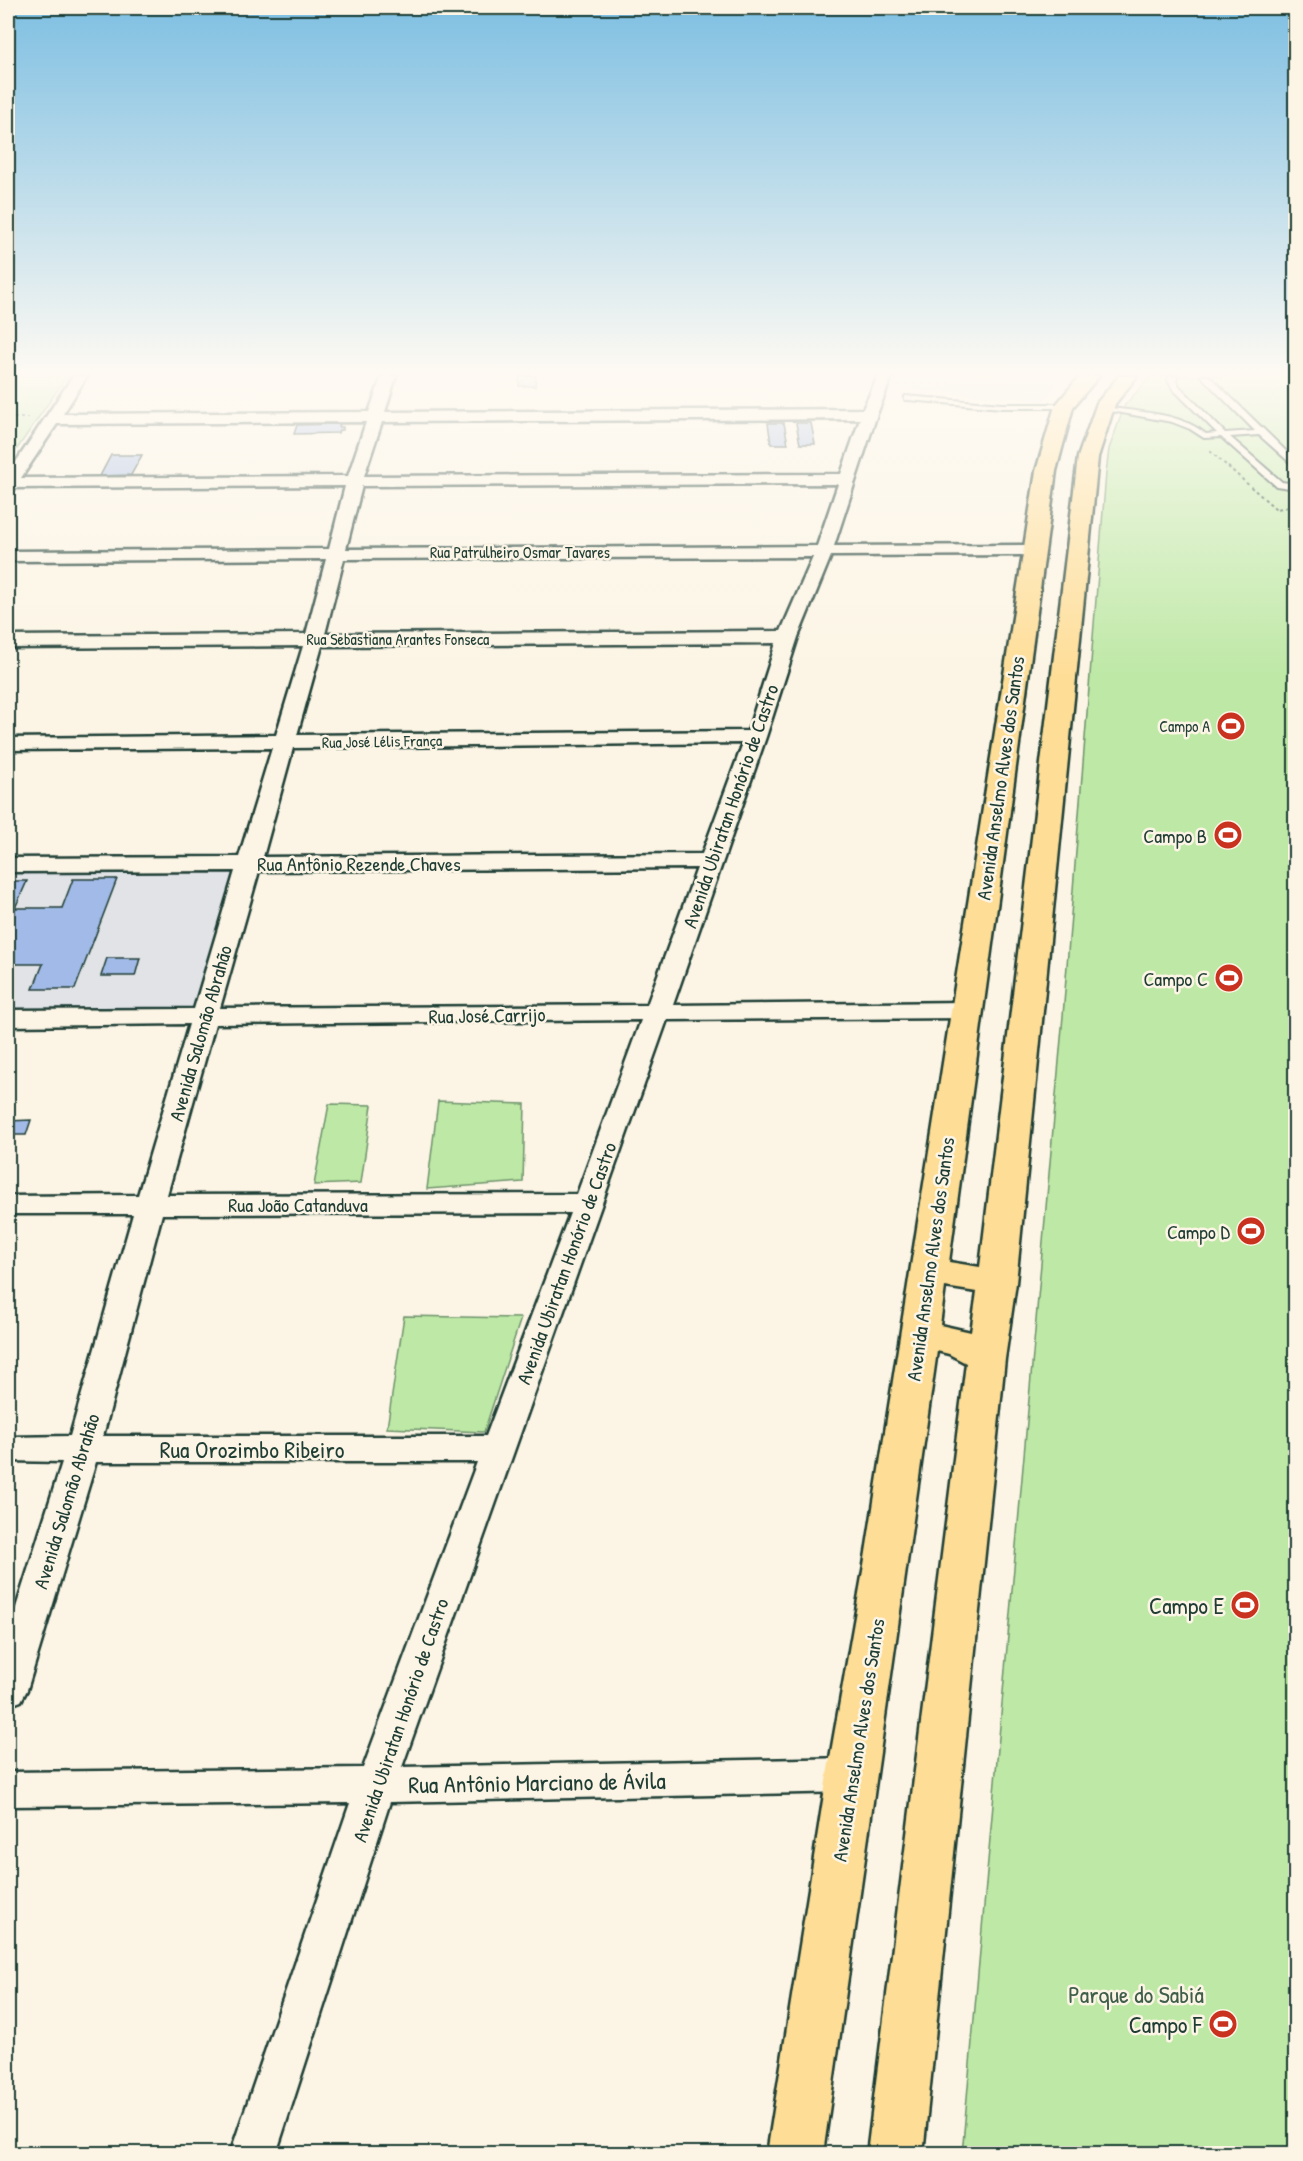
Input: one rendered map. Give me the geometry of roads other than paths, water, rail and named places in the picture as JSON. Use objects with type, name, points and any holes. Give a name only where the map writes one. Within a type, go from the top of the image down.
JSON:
[{"type":"main road","name":"Avenida Anselmo Alves dos Santos","points":[[795,2154],[851,1775],[886,1565],[1045,477]]},
{"type":"main road","points":[[895,2154],[986,1359],[997,1283],[1086,477]]},
{"type":"main road","points":[[928,1271],[997,1283]]},
{"type":"main road","points":[[918,1338],[946,1338],[964,1343],[986,1359]]},
{"type":"street","name":"Avenida Salomão Abrahão","points":[[8,1690],[83,1449],[150,1204],[314,640],[356,477]]},
{"type":"street","points":[[9,483],[849,479]]},
{"type":"street","name":"Avenida Ubiratan Honório de Castro","points":[[253,2154],[376,1785],[657,1013],[756,737],[789,637],[824,551],[849,479]]},
{"type":"street","name":"Rua Patrulheiro Osmar Tavares","points":[[8,556],[1033,550]]},
{"type":"street","name":"Rua Sebastiana Arantes Fonseca","points":[[8,642],[789,637]]},
{"type":"street","name":"Rua José Lélis França","points":[[8,744],[756,737]]},
{"type":"street","name":"Rua Antônio Rezende Chaves","points":[[8,865],[711,861]]},
{"type":"street","name":"Rua José Carrijo","points":[[8,1018],[967,1010]]},
{"type":"street","name":"Rua João Catanduva","points":[[8,1206],[588,1203]]},
{"type":"street","name":"Rua Orozimbo Ribeiro","points":[[8,1449],[497,1449]]},
{"type":"street","name":"Rua Antônio Marciano de Ávila","points":[[8,1789],[376,1785],[851,1775]]},
{"type":"lane","points":[[1271,477],[1279,484],[1296,487]]},
{"type":"place","name":"Campo A","points":[[1231,726]]},
{"type":"place","name":"Campo B","points":[[1228,835]]},
{"type":"place","name":"Campo C","points":[[1229,978]]},
{"type":"place","name":"Campo D","points":[[1251,1231]]},
{"type":"place","name":"Campo E","points":[[1245,1605]]},
{"type":"place","name":"Campo F","points":[[1223,2024]]},
{"type":"park label","name":"Parque do Sabiá","points":[[1136,1994]]}]
